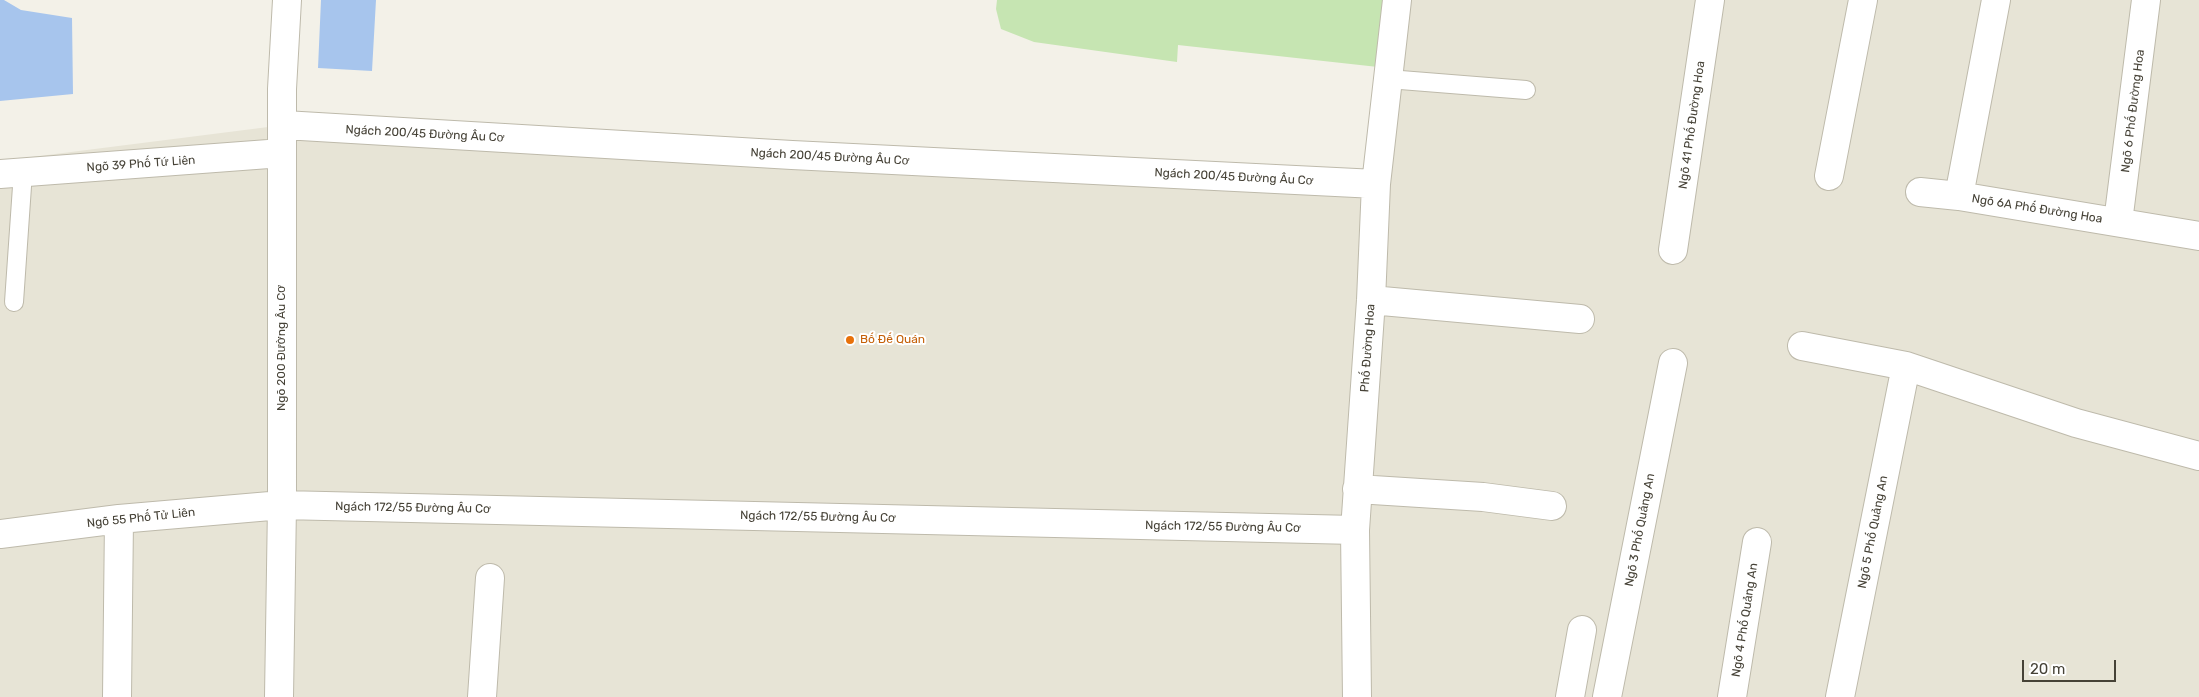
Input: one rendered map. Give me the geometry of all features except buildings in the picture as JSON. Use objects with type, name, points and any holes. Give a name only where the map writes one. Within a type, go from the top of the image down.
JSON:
[{"type":"street","name":"Ngõ 200 Đường Âu Cơ","points":[[279,697],[282,505],[282,153],[284,125],[282,89],[286,0]]},
{"type":"street","name":"Phố Đường Hoa","points":[[1357,697],[1354,530],[1371,300],[1376,184],[1397,0]]},
{"type":"street","name":"Ngõ 41 Phố Đường Hoa","points":[[1673,250],[1710,0]]},
{"type":"street","points":[[1829,176],[1863,0]]},
{"type":"street","name":"Ngõ 6A Phố Đường Hoa","points":[[1996,0],[1959,196],[2199,236]]},
{"type":"street","name":"Ngõ 6 Phố Đường Hoa","points":[[2118,222],[2146,0]]},
{"type":"street","name":"Ngách 200/45 Đường Âu Cơ","points":[[284,125],[792,155],[1376,184]]},
{"type":"street","name":"Ngõ 39 Phố Tứ Liên","points":[[11,173],[282,153]]},
{"type":"street","points":[[1920,192],[1959,196]]},
{"type":"street","points":[[1371,300],[1580,319]]},
{"type":"street","points":[[1802,346],[1906,366],[2076,423],[2199,456]]},
{"type":"street","name":"Ngõ 3 Phố Quảng An","points":[[1607,697],[1673,363]]},
{"type":"street","name":"Ngõ 5 Phố Quảng An","points":[[1840,697],[1906,366]]},
{"type":"street","points":[[1357,490],[1483,497],[1552,506]]},
{"type":"street","name":"Ngõ 55 Phố Tử Liên","points":[[0,534],[119,519],[282,505]]},
{"type":"street","name":"Ngách 172/55 Đường Âu Cơ","points":[[282,505],[1354,530]]},
{"type":"street","points":[[117,697],[119,519]]},
{"type":"street","name":"Ngõ 4 Phố Quảng An","points":[[1732,697],[1757,542]]},
{"type":"street","points":[[482,697],[490,578]]},
{"type":"street","points":[[1570,697],[1582,630]]},
{"type":"lane","points":[[1388,79],[1526,90]]},
{"type":"lane","points":[[11,173],[14,302]]},
{"type":"shaded area","points":[[1411,0],[2199,0],[2199,697],[0,697],[0,161],[284,125],[1388,182],[1392,127]]},
{"type":"green space","points":[[997,0],[1384,0],[1378,67],[1178,45],[1177,62],[1034,42],[1001,29],[996,9]]},
{"type":"water","points":[[0,0],[4,0],[21,10],[72,18],[73,94],[0,101]]},
{"type":"water","points":[[321,0],[376,0],[372,71],[318,68]]},
{"type":"place","name":"Bố Đế Quán","points":[[850,340]]}]
